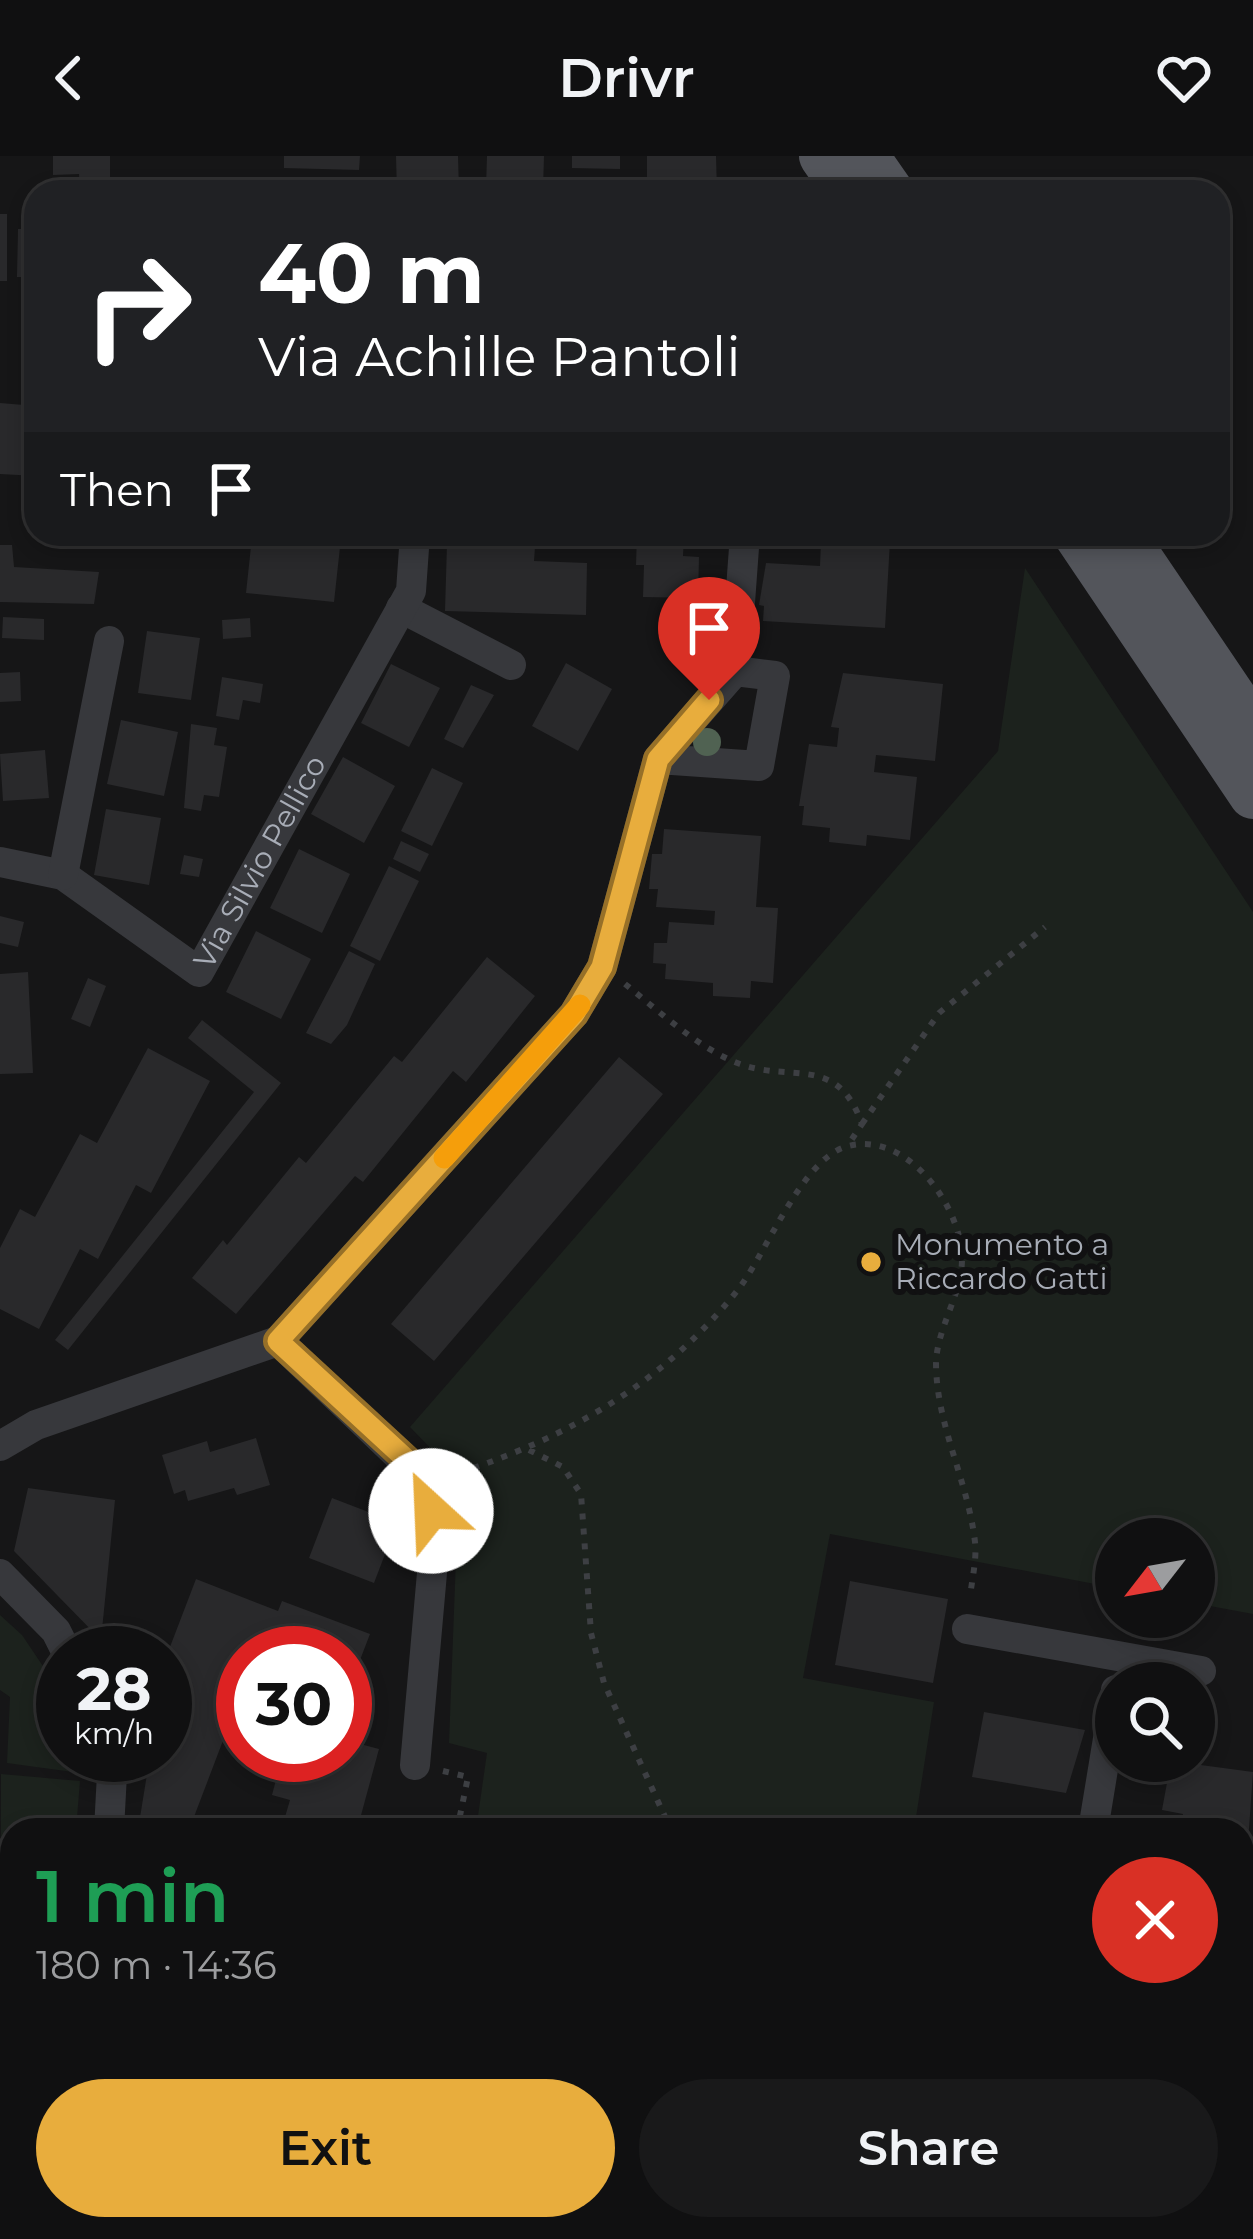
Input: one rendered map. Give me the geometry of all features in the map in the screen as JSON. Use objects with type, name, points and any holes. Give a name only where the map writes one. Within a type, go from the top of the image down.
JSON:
[{"type":"main road","points":[[1088,546],[1253,728]]},
{"type":"main road","points":[[1127,546],[1168,635],[1253,795]]},
{"type":"street","name":"Via Silvio Pellico","points":[[0,862],[63,875],[200,972],[411,591],[414,546]]},
{"type":"street","points":[[0,1446],[36,1425],[278,1341],[574,1014],[602,967],[658,759],[735,671],[744,546]]},
{"type":"street","points":[[401,608],[511,665]]},
{"type":"street","points":[[63,875],[109,641]]},
{"type":"street","points":[[658,759],[758,766],[775,676],[735,671]]},
{"type":"street","points":[[278,1341],[428,1484],[435,1539],[416,1766]]},
{"type":"street","points":[[0,1574],[51,1626]]},
{"type":"street","points":[[968,1628],[1095,1669]]},
{"type":"street","points":[[109,1818],[111,1782]]},
{"type":"street","points":[[1095,1818],[1101,1782]]},
{"type":"path","points":[[428,1484],[530,1450],[637,1390],[737,1290],[806,1182],[848,1145],[939,1013],[1045,927]]},
{"type":"path","points":[[602,967],[736,1063],[811,1074],[839,1084],[862,1124]]},
{"type":"path","points":[[848,1145],[892,1151],[923,1172],[956,1229],[962,1259],[936,1357],[937,1405],[975,1544],[968,1628]]},
{"type":"path","points":[[530,1450],[562,1467],[581,1494],[591,1633],[612,1701],[666,1818]]},
{"type":"path","points":[[416,1766],[468,1777],[459,1818]]},
{"type":"shaded area","points":[[1025,568],[1253,912],[1253,1614],[1215,1607],[1215,1518],[1095,1518],[1095,1584],[830,1534],[803,1678],[934,1702],[916,1818],[478,1818],[487,1753],[449,1743],[458,1505],[440,1458],[410,1427],[998,751]]},
{"type":"shaded area","points":[[0,1615],[36,1656],[36,1767],[7,1763],[10,1697],[0,1690]]},
{"type":"shaded area","points":[[1,1774],[36,1777],[36,1782],[80,1782],[77,1818],[1,1818]]},
{"type":"building","points":[[53,156],[110,156],[110,180],[53,175]]},
{"type":"building","points":[[284,156],[360,156],[359,170],[284,168]]},
{"type":"building","points":[[396,156],[458,156],[459,180],[397,180]]},
{"type":"building","points":[[487,156],[544,156],[543,180],[486,180]]},
{"type":"building","points":[[572,156],[620,156],[620,169],[572,168]]},
{"type":"building","points":[[647,156],[716,156],[717,180],[647,180]]},
{"type":"building","points":[[0,214],[7,214],[7,281],[0,281]]},
{"type":"building","points":[[18,229],[24,229],[24,277],[17,277]]},
{"type":"building","points":[[0,403],[24,405],[24,475],[0,474]]},
{"type":"building","points":[[0,545],[12,545],[14,567],[99,572],[94,604],[0,602]]},
{"type":"building","points":[[251,546],[340,547],[334,602],[246,593]]},
{"type":"building","points":[[447,546],[535,547],[534,561],[587,563],[586,615],[445,611]]},
{"type":"building","points":[[637,546],[683,546],[683,556],[699,557],[698,598],[643,597],[644,565],[636,565]]},
{"type":"building","points":[[821,546],[890,546],[885,628],[763,621],[764,606],[759,605],[766,563],[820,566]]},
{"type":"building","points":[[3,617],[44,619],[44,640],[2,638]]},
{"type":"building","points":[[250,618],[251,637],[223,639],[222,620]]},
{"type":"building","points":[[147,631],[200,638],[191,700],[138,693]]},
{"type":"building","points":[[566,663],[612,689],[578,751],[532,726]]},
{"type":"building","points":[[391,664],[440,688],[409,747],[361,723]]},
{"type":"building","points":[[20,672],[21,701],[0,702],[0,673]]},
{"type":"building","points":[[843,673],[943,684],[935,761],[876,755],[874,772],[917,777],[910,840],[867,835],[866,846],[829,842],[830,828],[802,825],[804,806],[799,806],[809,744],[837,747],[839,728],[831,727]]},
{"type":"building","points":[[222,677],[263,684],[260,703],[243,700],[239,720],[216,716]]},
{"type":"building","points":[[471,685],[494,695],[463,748],[444,739]]},
{"type":"building","points":[[121,720],[178,732],[164,796],[107,784]]},
{"type":"building","points":[[191,724],[217,728],[214,745],[227,747],[219,797],[204,795],[201,811],[184,808]]},
{"type":"building","points":[[45,750],[49,798],[3,801],[0,754]]},
{"type":"building","points":[[343,757],[395,786],[364,843],[311,814]]},
{"type":"building","points":[[432,768],[463,783],[432,846],[401,831]]},
{"type":"building","points":[[106,809],[161,818],[149,885],[94,875]]},
{"type":"building","points":[[664,829],[761,836],[756,907],[778,908],[773,983],[751,981],[750,998],[713,996],[713,983],[665,979],[666,964],[653,963],[654,943],[667,943],[669,922],[714,925],[715,911],[656,907],[658,889],[649,889],[652,854],[662,854]]},
{"type":"building","points":[[401,841],[429,854],[420,872],[393,859]]},
{"type":"building","points":[[299,849],[350,874],[322,933],[270,908]]},
{"type":"building","points":[[184,855],[203,859],[199,877],[180,874]]},
{"type":"building","points":[[389,866],[419,881],[380,961],[350,946]]},
{"type":"building","points":[[0,916],[24,922],[18,947],[0,943]]},
{"type":"building","points":[[256,931],[311,959],[281,1019],[226,992]]},
{"type":"building","points":[[349,951],[375,964],[347,1025],[331,1044],[306,1033]]},
{"type":"building","points":[[487,957],[535,996],[466,1082],[453,1071],[363,1182],[355,1176],[236,1314],[192,1278],[223,1240],[227,1245],[299,1157],[306,1163],[394,1056],[402,1062]]},
{"type":"building","points":[[28,972],[33,1073],[0,1074],[0,974]]},
{"type":"building","points":[[88,978],[106,986],[90,1027],[71,1019]]},
{"type":"building","points":[[202,1020],[281,1083],[68,1350],[55,1340],[254,1092],[188,1038]]},
{"type":"building","points":[[148,1048],[210,1081],[151,1193],[136,1185],[98,1259],[80,1249],[39,1329],[0,1309],[0,1248],[20,1209],[35,1217],[80,1134],[97,1143]]},
{"type":"building","points":[[619,1057],[663,1094],[434,1361],[391,1324]]},
{"type":"building","points":[[256,1438],[270,1485],[237,1495],[234,1488],[188,1501],[185,1490],[174,1494],[162,1455],[207,1441],[210,1452]]},
{"type":"building","points":[[28,1488],[115,1500],[102,1626],[87,1626],[14,1551]]},
{"type":"building","points":[[332,1498],[397,1523],[374,1583],[309,1558]]},
{"type":"building","points":[[196,1579],[278,1611],[282,1601],[349,1626],[216,1626],[216,1759],[194,1818],[140,1818],[146,1782],[192,1782],[192,1626],[178,1626]]},
{"type":"building","points":[[850,1581],[948,1599],[933,1683],[835,1665]]},
{"type":"building","points":[[984,1712],[1085,1730],[1066,1793],[972,1777]]},
{"type":"building","points":[[372,1747],[379,1749],[372,1775]]},
{"type":"building","points":[[1215,1767],[1253,1772],[1250,1818],[1182,1818],[1183,1814],[1162,1810],[1167,1782],[1215,1782]]},
{"type":"building","points":[[275,1782],[370,1782],[360,1818],[285,1817],[290,1800],[272,1795]]},
{"type":"slow traffic","points":[[444,1158],[580,1005]]},
{"type":"place","name":"Monumento a Riccardo Gatti","points":[[871,1262]]},
{"type":"route","points":[[431,1511],[428,1484],[408,1461],[278,1341],[574,1014],[602,967],[658,759],[709,700]]}]
